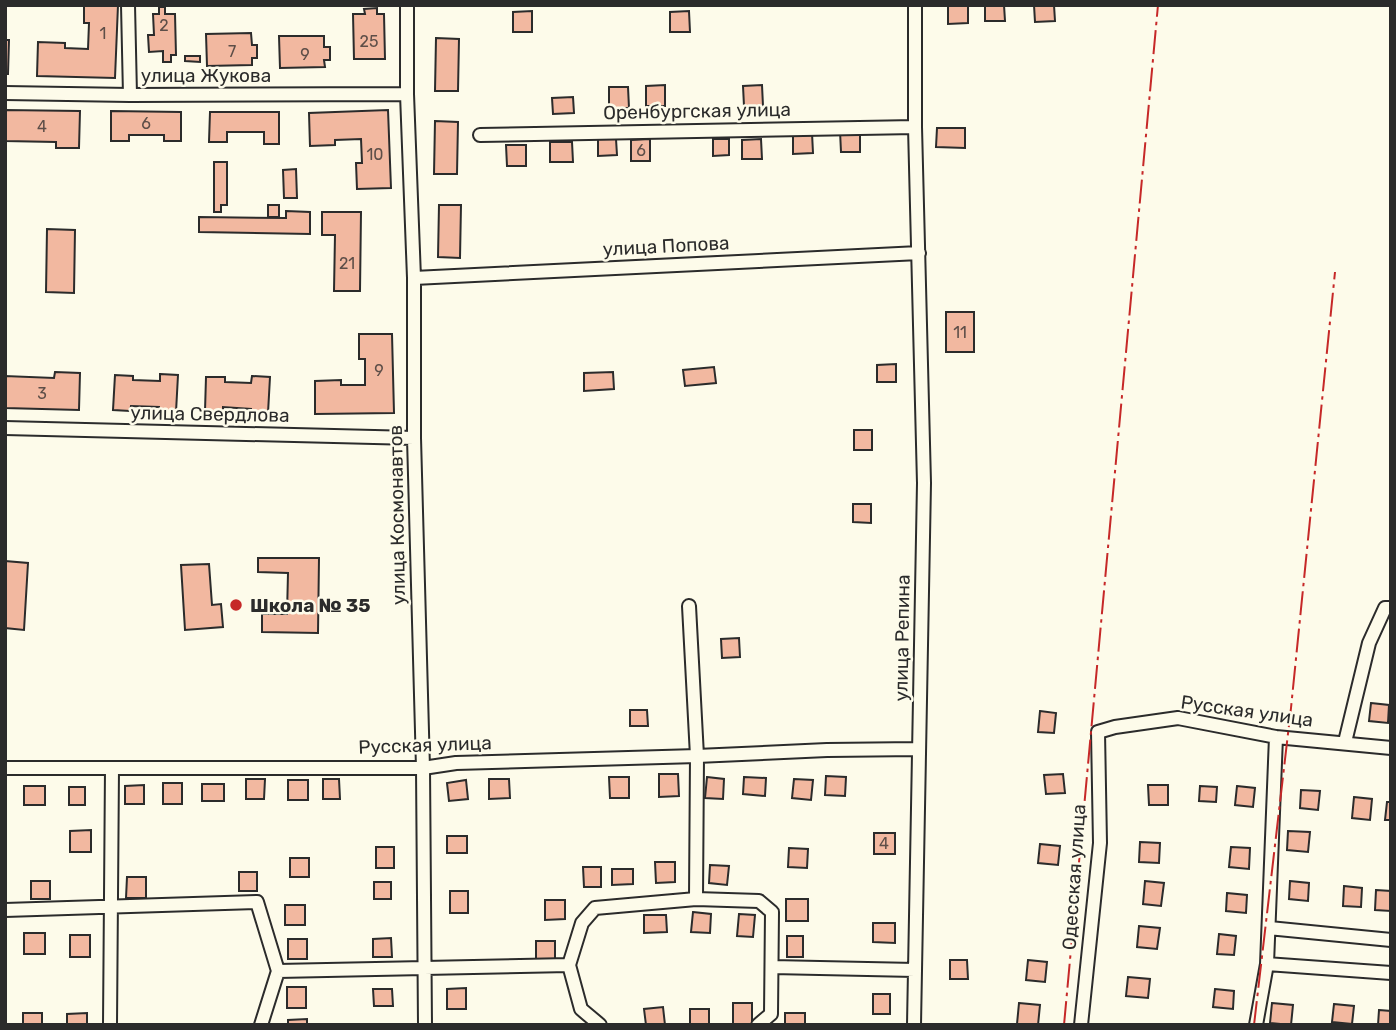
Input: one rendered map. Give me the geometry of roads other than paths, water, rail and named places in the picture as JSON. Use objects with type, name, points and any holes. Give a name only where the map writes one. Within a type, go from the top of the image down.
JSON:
[{"type":"street","points":[[128,5],[130,95]]},
{"type":"street","name":"улица Космонавтов","points":[[407,5],[423,768],[425,1025]]},
{"type":"street","name":"улица Репина","points":[[914,1025],[924,483],[915,127],[915,5]]},
{"type":"street","name":"улица Жукова","points":[[5,93],[407,94]]},
{"type":"street","name":"Оренбургская улица","points":[[480,135],[915,127]]},
{"type":"street","name":"улица Попова","points":[[414,278],[919,253]]},
{"type":"street","name":"улица Свердлова","points":[[5,428],[414,438]]},
{"type":"street","points":[[689,606],[697,756],[696,899]]},
{"type":"street","points":[[1345,742],[1369,643],[1385,608],[1391,608]]},
{"type":"street","name":"Русская улица","points":[[1098,732],[1178,718],[1276,737],[1391,748]]},
{"type":"street","name":"Одесская улица","points":[[1081,1025],[1100,843],[1098,732]]},
{"type":"street","points":[[1256,1025],[1267,964],[1276,737]]},
{"type":"street","name":"Русская улица","points":[[5,768],[423,768],[456,763],[918,749]]},
{"type":"street","points":[[110,1025],[112,768]]},
{"type":"street","points":[[600,1025],[581,1009],[569,965],[582,923],[595,908],[696,899],[759,901],[772,912],[771,1014],[758,1025]]},
{"type":"street","points":[[5,910],[257,902],[278,971],[261,1025]]},
{"type":"street","points":[[1269,928],[1391,940]]},
{"type":"street","points":[[1267,964],[1391,973]]},
{"type":"street","points":[[278,971],[569,965]]},
{"type":"street","points":[[772,967],[915,970]]},
{"type":"place","name":"Школа № 35","points":[[236,605]]}]
